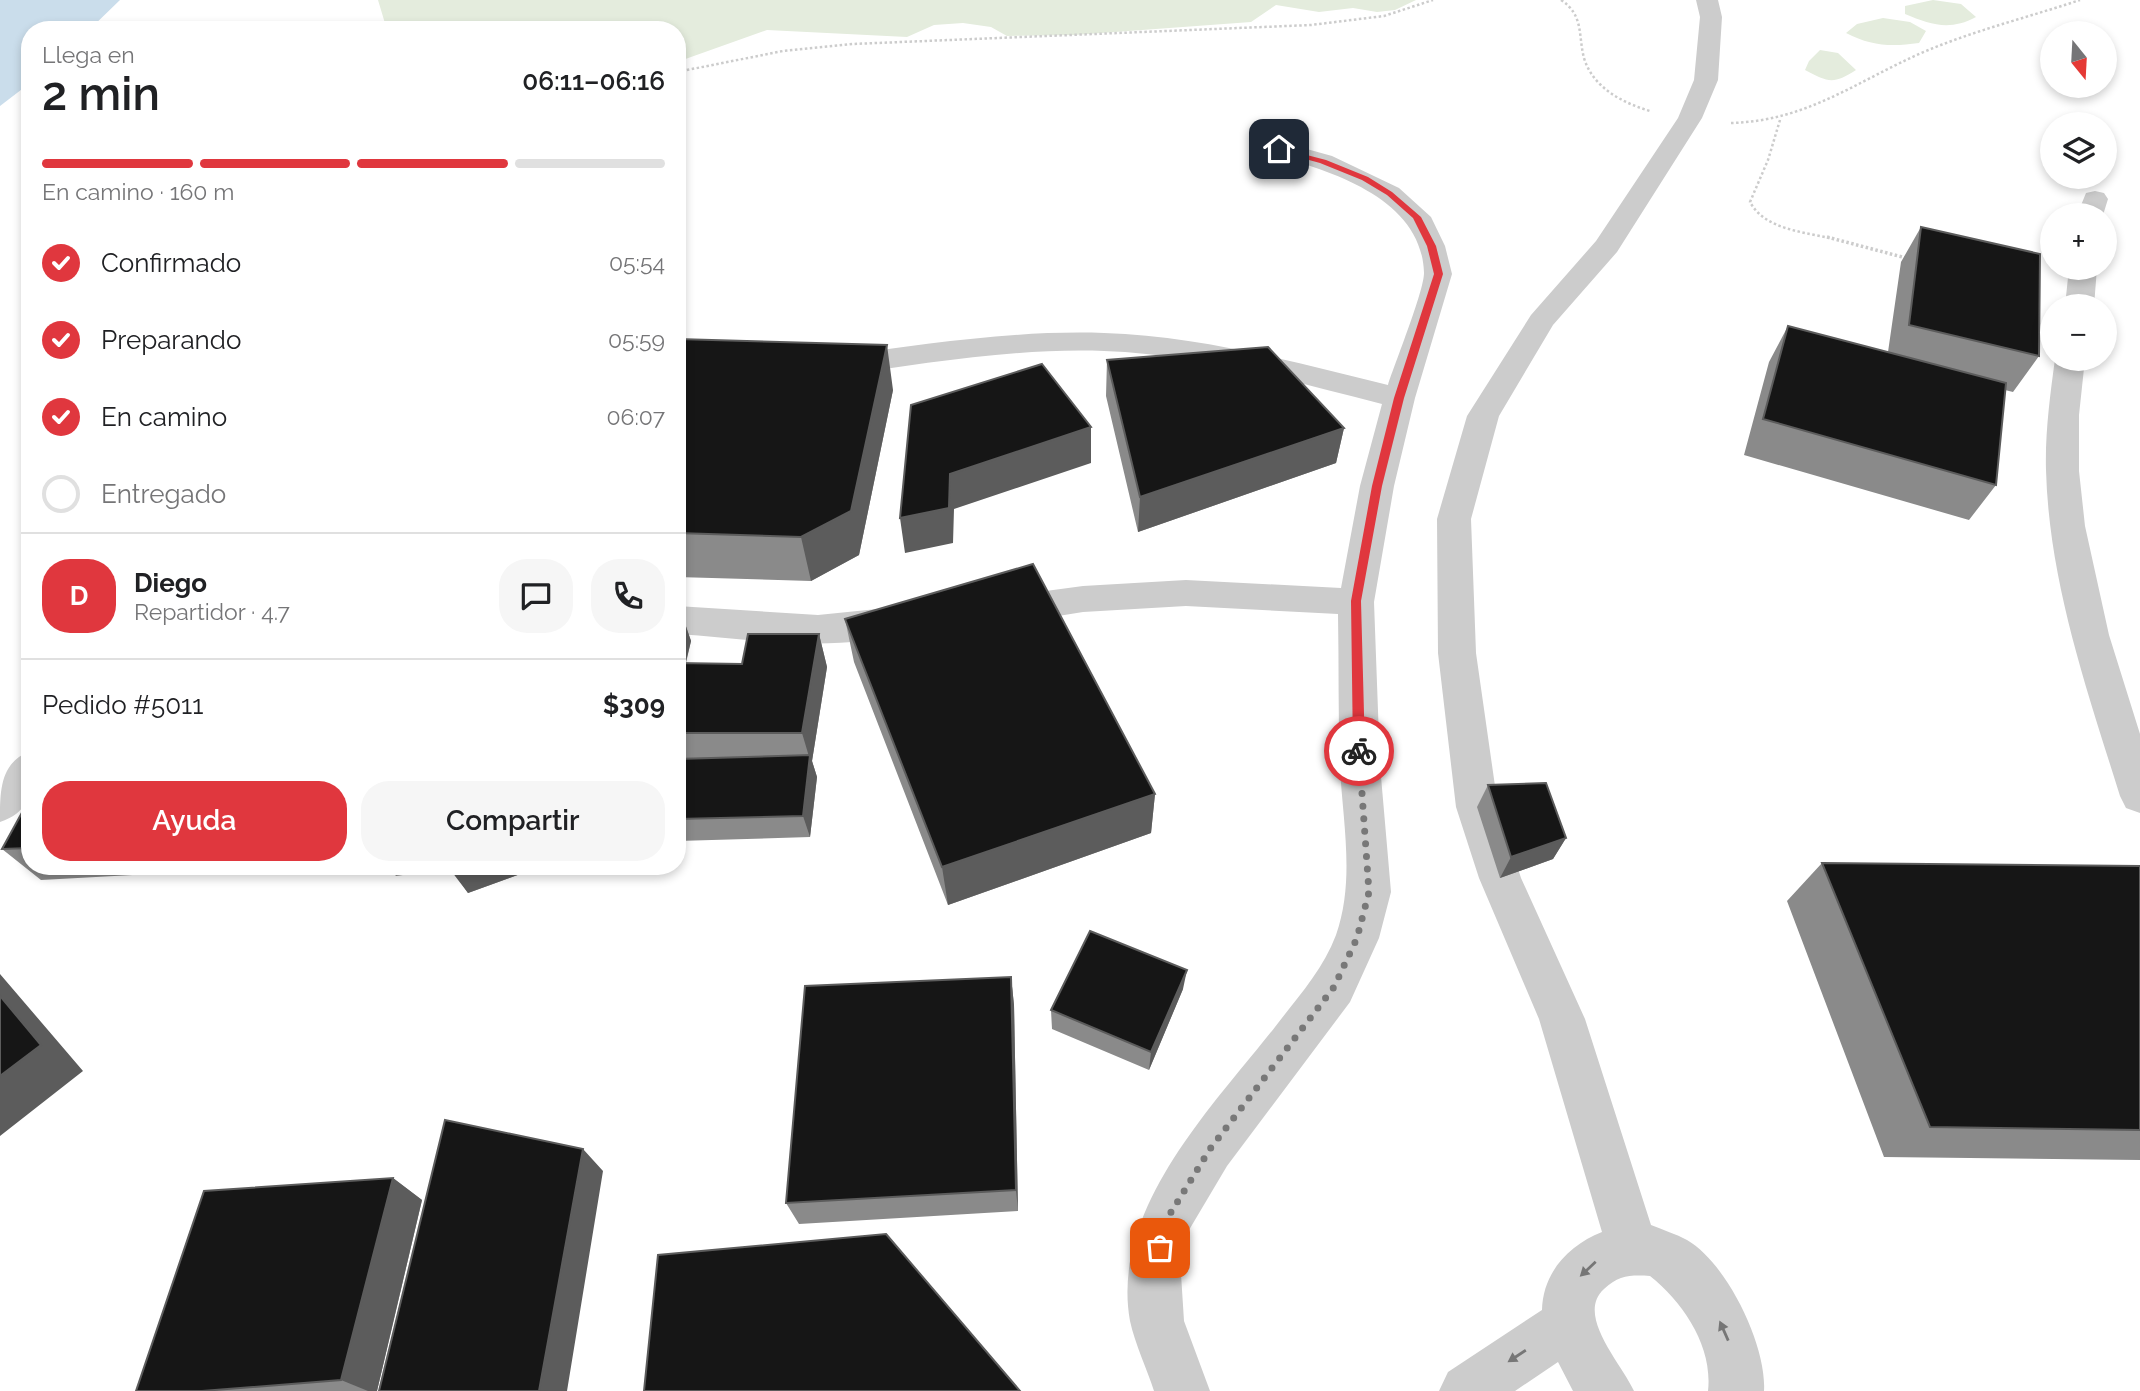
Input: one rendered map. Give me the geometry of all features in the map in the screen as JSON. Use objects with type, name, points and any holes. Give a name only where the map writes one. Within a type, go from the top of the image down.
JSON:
[{"type":"street","points":[[1633,1249],[1562,1019],[1500,878],[1477,807],[1457,653],[1454,519],[1483,416],[1541,321],[1607,246],[1690,118],[1706,80],[1711,17],[1707,0]]},
{"type":"street","points":[[1182,1391],[1157,1321],[1155,1274],[1165,1222],[1210,1149],[1334,987],[1357,938],[1369,892],[1360,765],[1356,601],[1377,486],[1399,398],[1438,274],[1432,246],[1417,217],[1390,194],[1365,179],[1323,161],[1279,149]]},
{"type":"street","points":[[808,370],[1022,343],[1109,342],[1296,373],[1399,398]]},
{"type":"street","points":[[2068,371],[2061,486],[2088,634],[2140,796]]},
{"type":"street","points":[[974,614],[1083,598],[1185,593],[1356,601]]},
{"type":"street","points":[[686,621],[818,629],[926,619]]},
{"type":"street","points":[[0,805],[21,778]]},
{"type":"street","points":[[1606,1391],[1584,1362],[1569,1323],[1570,1290],[1584,1269],[1603,1256],[1633,1249],[1665,1257],[1691,1277],[1712,1307],[1726,1335],[1739,1374],[1736,1391]]},
{"type":"street","points":[[1466,1391],[1569,1323]]},
{"type":"path","points":[[686,70],[783,51],[853,44],[1311,24],[1384,16],[1433,0]]},
{"type":"path","points":[[1560,0],[1570,5],[1579,16],[1584,59],[1598,84],[1622,101],[1646,111],[1751,124],[1780,120],[1829,101],[1898,62],[1930,49],[2012,19],[2080,0]]},
{"type":"path","points":[[1780,120],[1768,160],[1750,202],[1756,213],[1771,223],[1909,259]]},
{"type":"green space","points":[[378,0],[1416,0],[1395,10],[1377,12],[1353,8],[1319,12],[1276,5],[1251,22],[1074,35],[1007,36],[991,27],[963,23],[934,25],[907,37],[767,30],[686,59],[686,21],[384,21]]},
{"type":"green space","points":[[1933,0],[1961,4],[1976,17],[1958,24],[1940,25],[1905,14],[1905,6]]},
{"type":"green space","points":[[1883,18],[1910,22],[1926,31],[1919,43],[1899,45],[1873,43],[1846,33],[1857,24]]},
{"type":"green space","points":[[1820,50],[1838,53],[1856,70],[1842,78],[1830,80],[1805,70],[1809,61]]},
{"type":"water","points":[[0,0],[120,0],[98,21],[21,21],[21,90],[0,106]]},
{"type":"building","points":[[1921,227],[2040,254],[2039,356],[1909,325]]},
{"type":"building","points":[[1788,326],[2006,383],[1996,485],[1763,419]]},
{"type":"building","points":[[686,339],[887,345],[851,511],[801,537],[686,533]]},
{"type":"building","points":[[1268,347],[1344,428],[1140,497],[1107,360]]},
{"type":"building","points":[[1042,364],[1091,427],[950,474],[949,508],[900,518],[911,405]]},
{"type":"building","points":[[1033,564],[1155,794],[942,867],[845,619]]},
{"type":"building","points":[[748,634],[819,634],[802,733],[686,733],[686,663],[742,664]]},
{"type":"building","points":[[810,755],[803,816],[686,819],[686,759]]},
{"type":"building","points":[[1546,783],[1566,838],[1511,857],[1488,785]]},
{"type":"building","points":[[21,814],[21,848],[2,849]]},
{"type":"building","points":[[1822,863],[2140,866],[2140,1130],[1930,1127]]},
{"type":"building","points":[[1090,931],[1187,970],[1151,1052],[1051,1010]]},
{"type":"building","points":[[1011,977],[1016,1190],[786,1203],[805,986]]},
{"type":"building","points":[[0,996],[41,1045],[0,1076]]},
{"type":"building","points":[[445,1120],[583,1149],[539,1391],[379,1391]]},
{"type":"building","points":[[393,1178],[341,1380],[202,1391],[136,1391],[204,1191]]},
{"type":"building","points":[[886,1234],[1020,1391],[644,1391],[658,1255]]},
{"type":"way so far","points":[[1160,1248],[1165,1222],[1210,1149],[1334,987],[1357,938],[1369,892],[1359,751]]},
{"type":"route","points":[[1279,149],[1323,161],[1365,179],[1390,194],[1417,217],[1432,246],[1438,274],[1399,398],[1377,486],[1356,601],[1355,663],[1359,751]]}]
